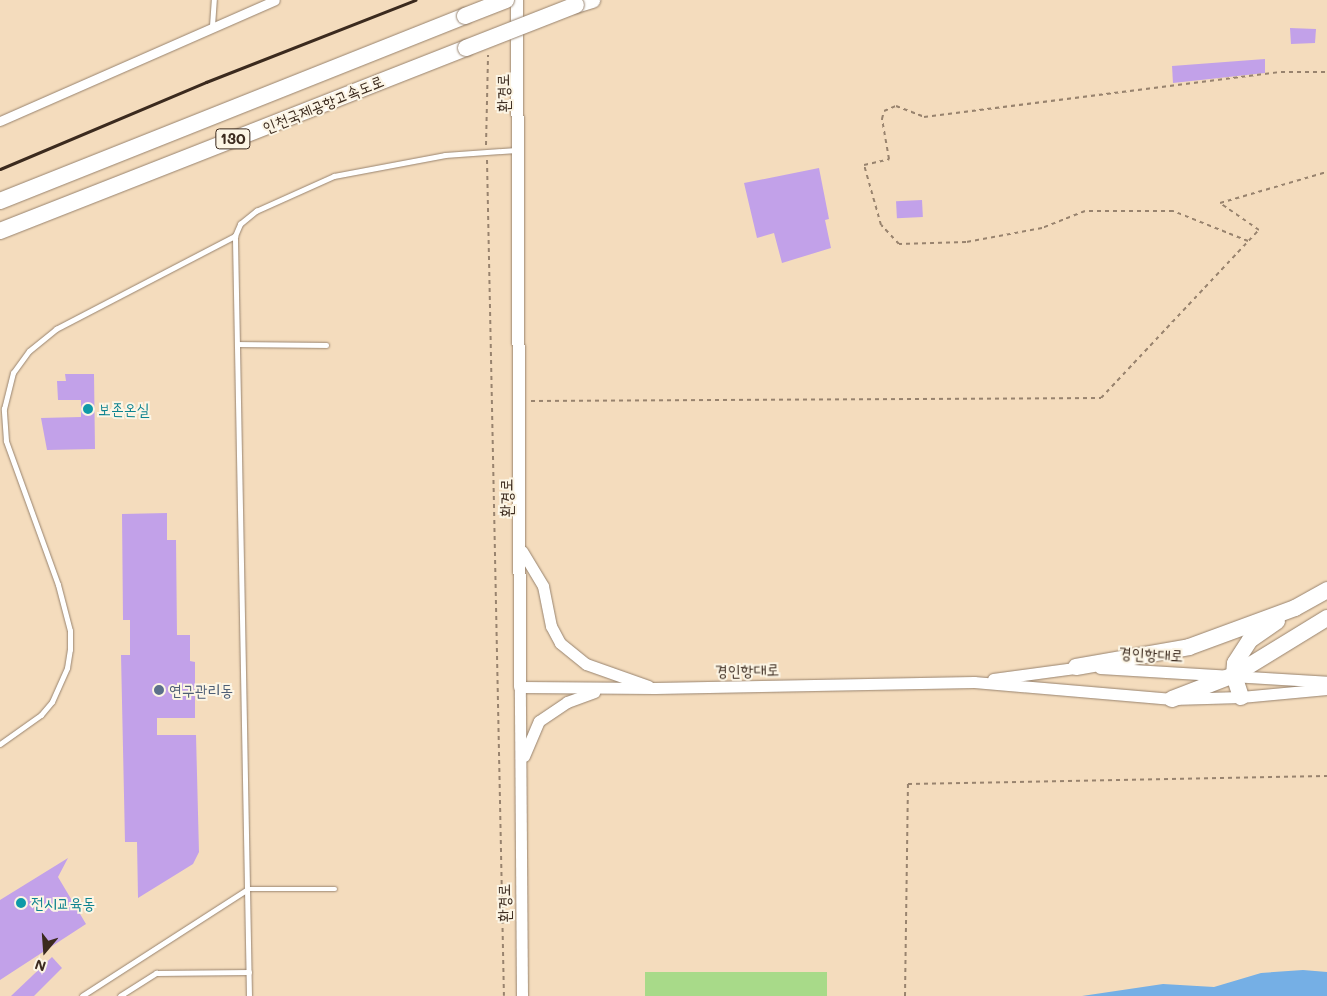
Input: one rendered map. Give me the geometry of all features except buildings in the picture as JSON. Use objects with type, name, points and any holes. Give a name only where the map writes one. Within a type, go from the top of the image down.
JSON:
[{"type":"highway","name":"인천국제공항고속도로","points":[[0,201],[506,0]]},
{"type":"highway","name":"인천국제공항고속도로","points":[[0,231],[592,0]]},
{"type":"highway","points":[[1241,698],[1234,675],[1235,663],[1250,640],[1295,608],[1327,590]]},
{"type":"highway","points":[[1076,666],[1189,647],[1295,608]]},
{"type":"highway","points":[[1172,699],[1234,675],[1327,618]]},
{"type":"main road","name":"환경로","points":[[517,0],[520,150],[522,551],[520,687]]},
{"type":"street","points":[[0,121],[212,26],[275,0]]},
{"type":"street","points":[[522,551],[543,586],[551,626],[560,643],[586,664],[655,688]]},
{"type":"street","name":"경인항대로","points":[[974,682],[1076,666],[1234,675],[1254,679],[1327,682]]},
{"type":"street","name":"경인항대로","points":[[520,687],[601,689],[974,682],[1172,699],[1241,698],[1327,689]]},
{"type":"street","name":"환경로","points":[[520,687],[522,996]]},
{"type":"street","points":[[520,797],[524,754],[539,721],[567,702],[601,689]]},
{"type":"lane","points":[[212,26],[214,0]]},
{"type":"lane","points":[[249,996],[235,236],[240,224],[256,211],[334,176],[381,165],[487,150],[520,150]]},
{"type":"lane","points":[[0,744],[41,715],[52,702],[67,668],[70,650],[70,631],[58,585],[6,440],[4,409],[13,373],[29,350],[56,329],[235,236]]},
{"type":"lane","points":[[237,344],[326,345]]},
{"type":"lane","points":[[82,996],[248,889],[336,889]]},
{"type":"lane","points":[[120,996],[156,973],[248,972]]},
{"type":"path","points":[[488,47],[487,150],[504,996]]},
{"type":"path","points":[[1248,241],[1173,211],[1085,211],[1042,228],[966,242],[899,244],[881,225],[864,165],[889,159],[882,119],[884,111],[896,106],[924,117],[1280,72],[1327,72]]},
{"type":"path","points":[[521,402],[1101,398],[1259,230],[1220,203],[1327,172]]},
{"type":"path","points":[[905,996],[908,784],[1327,776]]},
{"type":"green space","points":[[645,972],[827,972],[827,996],[645,996]]},
{"type":"water","points":[[1303,970],[1327,972],[1327,996],[1082,996],[1163,984],[1214,987],[1261,973]]},
{"type":"railway","points":[[0,169],[206,82],[415,0]]},
{"type":"place","name":"보존온실","points":[[88,409]]},
{"type":"place","name":"연구관리동","points":[[159,690]]},
{"type":"place","name":"전시교육동","points":[[21,903]]}]
